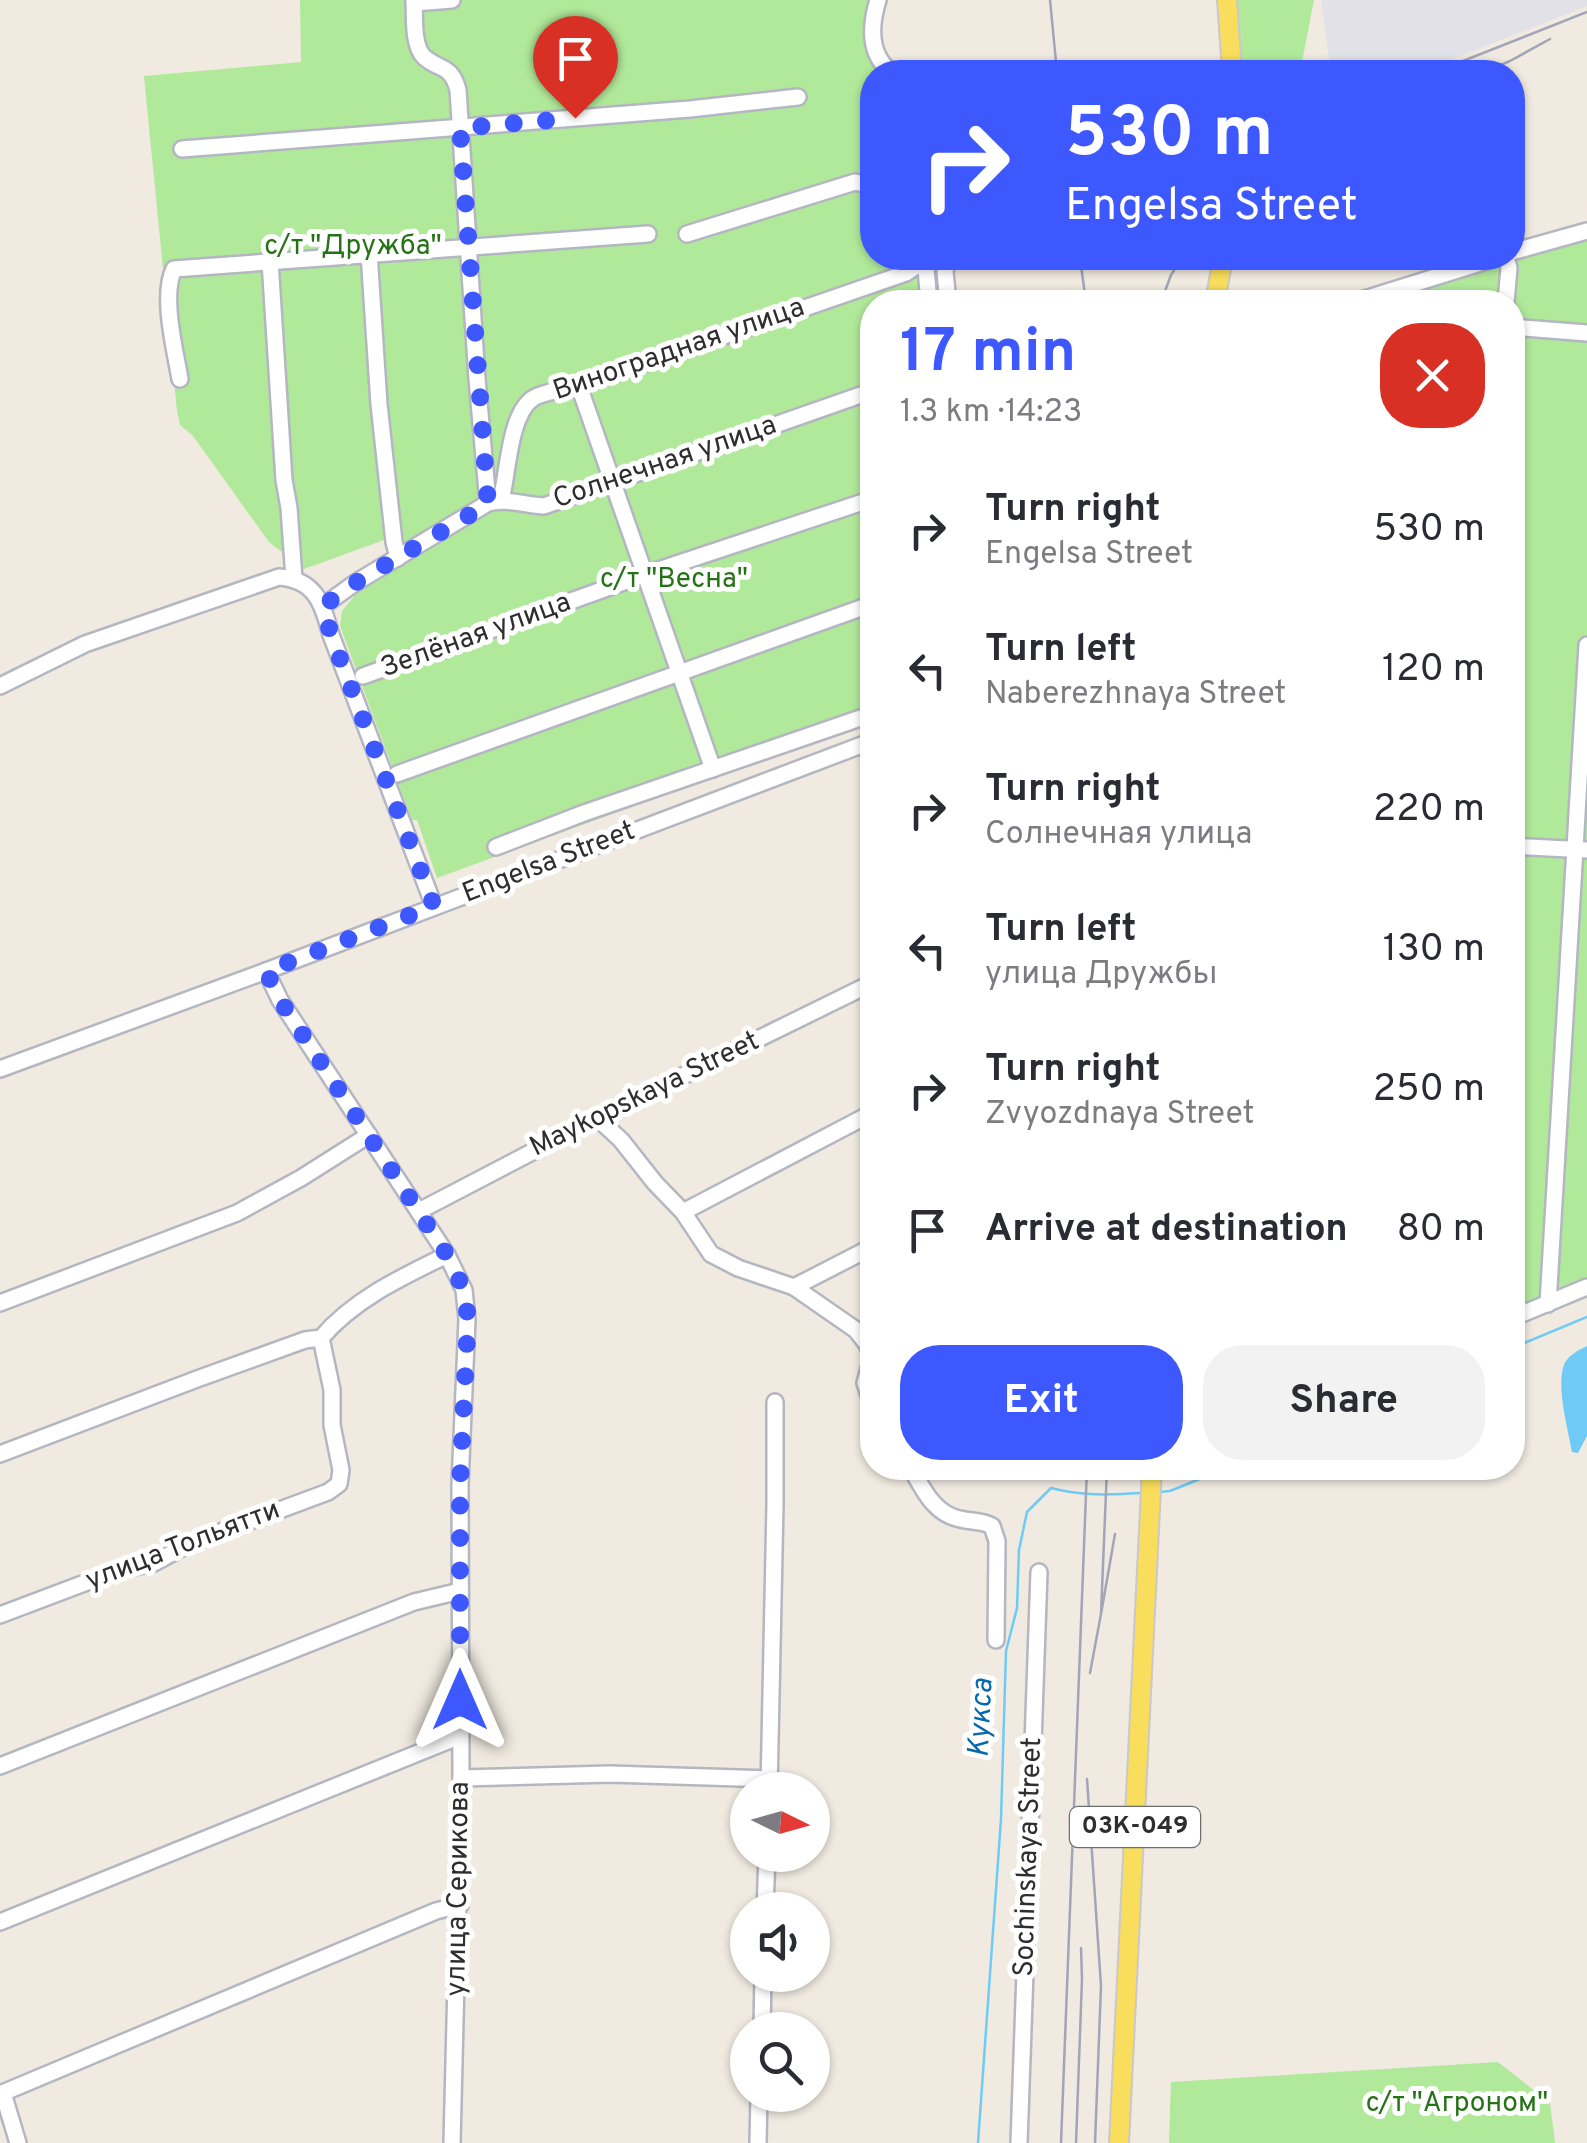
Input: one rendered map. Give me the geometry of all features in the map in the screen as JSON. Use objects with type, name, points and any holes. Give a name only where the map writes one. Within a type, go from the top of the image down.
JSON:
[{"type":"main road","points":[[1226,0],[1231,60]]},
{"type":"main road","name":"03К-049","points":[[1119,2143],[1152,1480]]},
{"type":"street","points":[[323,606],[396,550],[494,502],[486,481],[458,90],[449,70],[425,58],[418,48],[414,2],[452,0]]},
{"type":"street","points":[[878,0],[871,35],[880,60]]},
{"type":"street","points":[[182,149],[798,98]]},
{"type":"street","points":[[687,234],[860,183]]},
{"type":"street","points":[[1525,252],[1587,231]]},
{"type":"street","points":[[180,379],[170,304],[170,274],[174,269],[648,234]]},
{"type":"street","points":[[369,254],[379,404],[396,550]]},
{"type":"street","points":[[270,261],[294,578]]},
{"type":"street","name":"Виноградная улица","points":[[494,502],[507,477],[507,456],[522,414],[532,399],[909,270]]},
{"type":"street","points":[[1397,290],[1467,270]]},
{"type":"street","points":[[1525,329],[1587,332]]},
{"type":"street","points":[[579,386],[713,769]]},
{"type":"street","name":"Солнечная улица","points":[[494,502],[544,506],[860,395]]},
{"type":"street","name":"Зелёная улица","points":[[362,676],[860,502]]},
{"type":"street","points":[[0,686],[85,644],[279,578],[294,578],[313,590],[323,606],[434,906]]},
{"type":"street","points":[[397,774],[860,608]]},
{"type":"street","points":[[1548,1304],[1581,849],[1587,645]]},
{"type":"street","points":[[496,847],[860,718]]},
{"type":"street","name":"Engelsa Street","points":[[0,1069],[860,746]]},
{"type":"street","points":[[1525,847],[1581,849]]},
{"type":"street","name":"улица Серикова","points":[[266,971],[280,1000],[447,1255],[464,1290],[468,1318],[462,1406],[462,1778],[452,2143]]},
{"type":"street","name":"Maykopskaya Street","points":[[419,1211],[860,989]]},
{"type":"street","points":[[597,1118],[683,1212],[710,1254],[738,1268],[794,1286],[860,1335]]},
{"type":"street","points":[[683,1212],[860,1119]]},
{"type":"street","points":[[0,1303],[237,1214],[369,1135]]},
{"type":"street","points":[[794,1286],[860,1253]]},
{"type":"street","points":[[0,1454],[197,1378],[305,1340],[321,1338],[337,1319],[393,1282],[447,1255]]},
{"type":"street","points":[[1525,1313],[1587,1287]]},
{"type":"street","name":"улица Тольятти","points":[[0,1615],[119,1570],[154,1564],[191,1543],[328,1492],[339,1484],[341,1470],[332,1425],[332,1390],[321,1338]]},
{"type":"street","points":[[769,1772],[775,1402]]},
{"type":"street","points":[[918,1480],[941,1512],[959,1519],[982,1520],[992,1526],[997,1541],[996,1640]]},
{"type":"street","name":"Sochinskaya Street","points":[[1019,2143],[1040,1572]]},
{"type":"street","points":[[0,1766],[414,1602],[460,1591]]},
{"type":"street","points":[[0,1922],[460,1736]]},
{"type":"street","points":[[462,1778],[610,1774],[730,1782]]},
{"type":"street","points":[[18,2143],[1,2094],[436,1911],[460,1905]]},
{"type":"street","points":[[758,2143],[759,2112]]},
{"type":"shaded area","points":[[1321,0],[1587,0],[1587,6],[1450,60],[1329,60]]},
{"type":"green space","points":[[300,0],[874,0],[876,60],[860,60],[860,270],[933,270],[935,290],[860,290],[860,723],[437,878],[340,626],[342,611],[357,593],[351,582],[390,557],[387,539],[304,569],[269,542],[193,436],[180,425],[177,411],[144,76],[301,62]]},
{"type":"green space","points":[[1234,0],[1314,0],[1302,60],[1241,60]]},
{"type":"green space","points":[[1587,238],[1587,1292],[1525,1317],[1525,290],[1414,290],[1480,270],[1525,270],[1525,257]]},
{"type":"green space","name":"с/т \"Агроном\"","points":[[1498,2062],[1550,2103],[1555,2143],[1169,2143],[1171,2082]]},
{"type":"water","points":[[1587,1346],[1587,1436],[1578,1453],[1572,1452],[1561,1387],[1567,1360]]},
{"type":"waterway","name":"Кукса","points":[[1525,1343],[1587,1317]]},
{"type":"waterway","name":"Кукса","points":[[1159,1492],[1197,1480]]},
{"type":"waterway","name":"Кукса","points":[[978,2143],[1001,1819],[1006,1651],[1017,1608],[1019,1550],[1027,1512],[1051,1488],[1096,1494],[1141,1493]]},
{"type":"railway","points":[[1050,0],[1056,60]]},
{"type":"railway","points":[[1465,60],[1587,12]]},
{"type":"railway","points":[[1512,60],[1550,39]]},
{"type":"railway","points":[[1082,270],[1084,290]]},
{"type":"railway","points":[[1165,290],[1174,270]]},
{"type":"railway","points":[[1061,2143],[1087,1480]]},
{"type":"railway","points":[[1107,1480],[1101,1614],[1115,1534]]},
{"type":"railway","points":[[1090,1673],[1101,1614]]},
{"type":"railway","points":[[1087,1779],[1101,1986],[1095,2143]]},
{"type":"railway","points":[[1076,2143],[1081,1948]]},
{"type":"route","points":[[460,1700],[460,1484],[468,1318],[464,1290],[447,1255],[280,1000],[266,971],[434,906],[323,606],[488,504],[460,128],[575,118]]},
{"type":"park label","name":"с/т \"Дружба\"","points":[[353,247]]},
{"type":"park label","name":"с/т \"Весна\"","points":[[674,580]]}]
